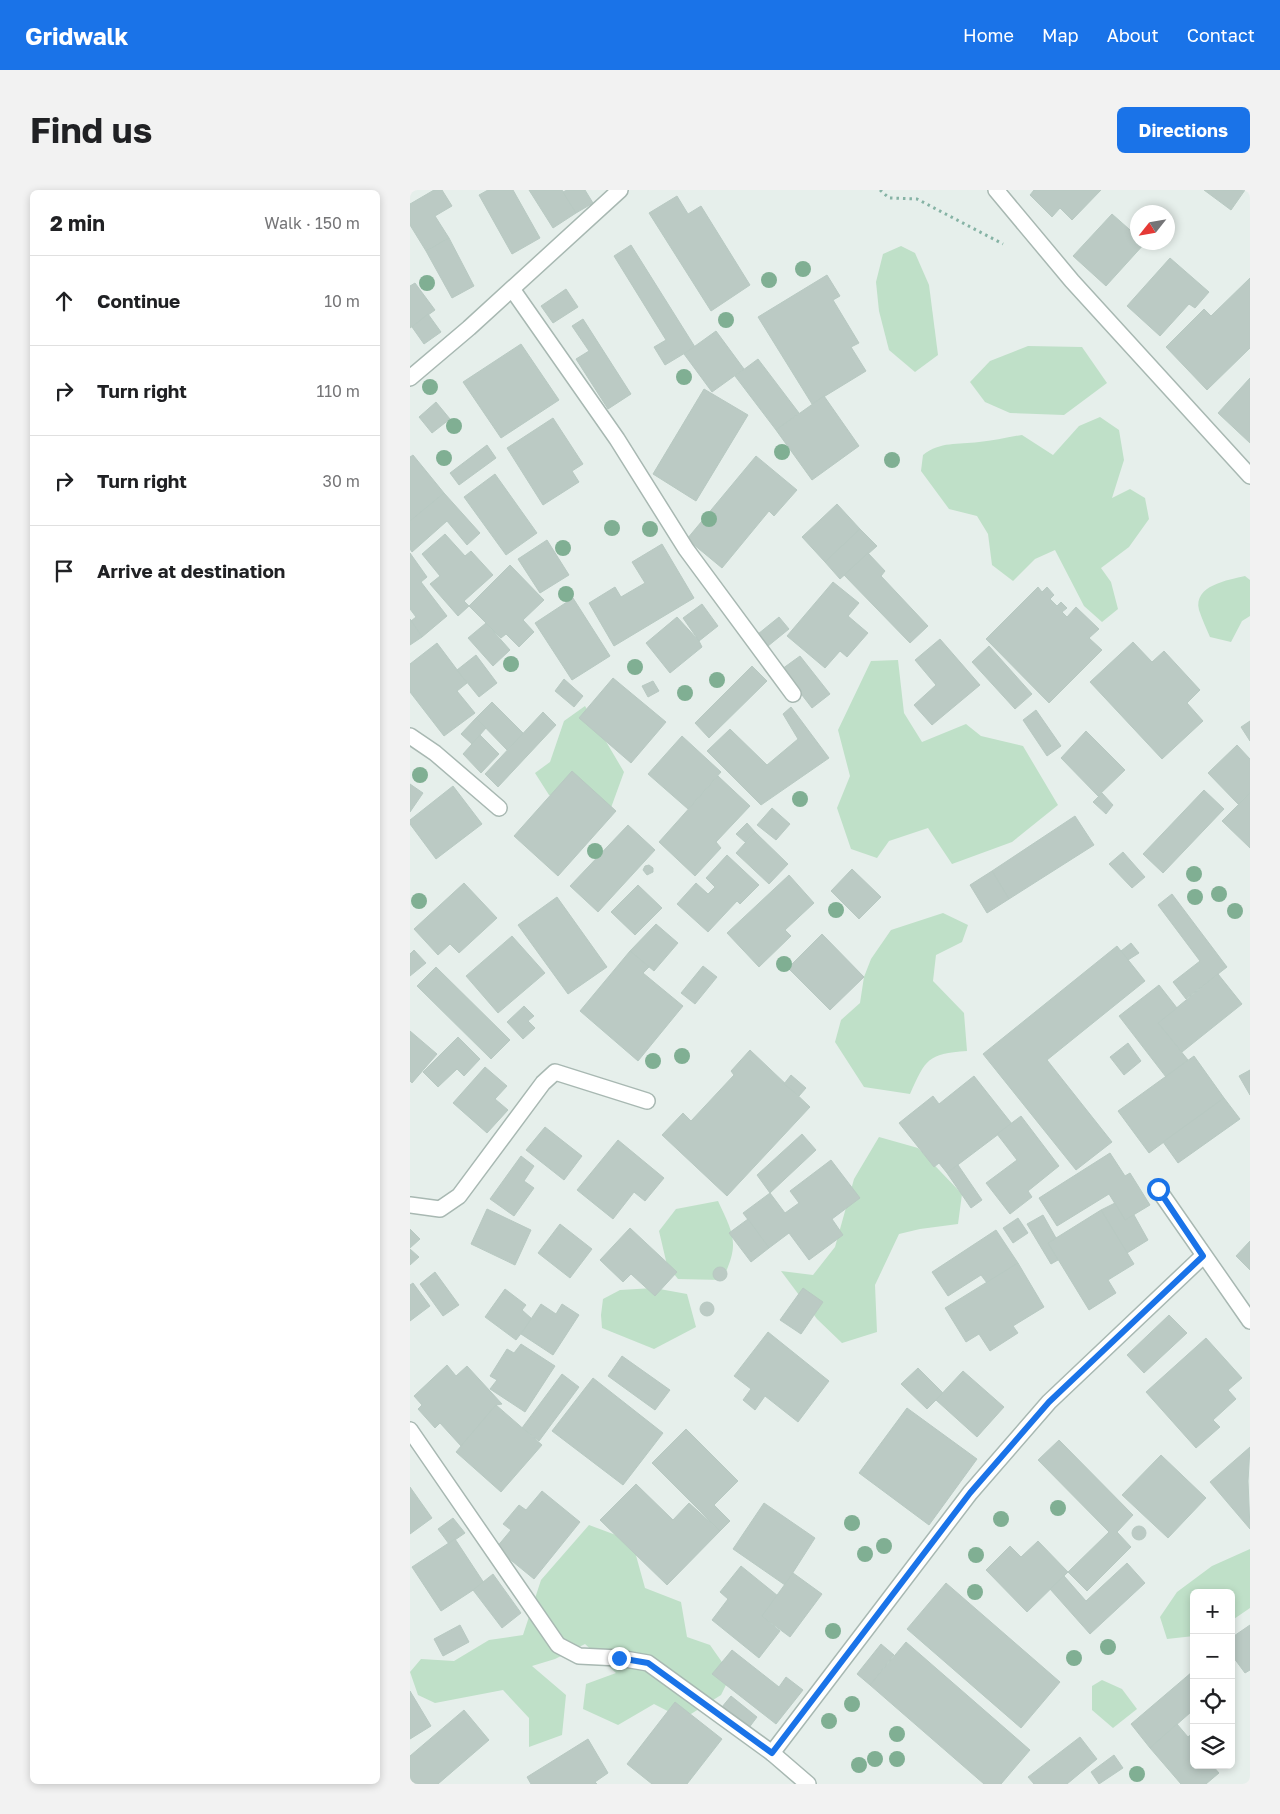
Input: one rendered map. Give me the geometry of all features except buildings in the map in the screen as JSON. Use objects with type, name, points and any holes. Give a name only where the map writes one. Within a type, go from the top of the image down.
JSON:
[{"type":"street","points":[[410,378],[512,289],[620,190]]},
{"type":"street","points":[[996,190],[1072,281],[1250,476]]},
{"type":"street","points":[[512,289],[616,439],[686,549],[793,694]]},
{"type":"street","points":[[410,736],[435,753],[499,808]]},
{"type":"street","points":[[410,1205],[440,1209],[459,1196],[543,1083],[555,1072],[647,1101]]},
{"type":"street","points":[[1158,1189],[1250,1321]]},
{"type":"street","points":[[772,1753],[970,1493],[1049,1402],[1203,1256]]},
{"type":"street","points":[[410,1430],[558,1645],[579,1656],[619,1658],[648,1663],[772,1753],[808,1784]]},
{"type":"path","points":[[880,190],[888,198],[917,199],[1012,249]]},
{"type":"green space","points":[[901,246],[915,253],[929,285],[938,355],[915,372],[889,350],[879,311],[876,282],[883,254]]},
{"type":"green space","points":[[1028,346],[1082,347],[1107,383],[1064,415],[1010,413],[985,402],[970,382],[990,361]]},
{"type":"green space","points":[[1100,417],[1119,430],[1124,460],[1112,498],[1130,489],[1145,498],[1149,519],[1129,547],[1101,568],[1111,582],[1118,609],[1102,622],[1084,606],[1055,550],[1035,559],[1013,581],[992,565],[988,534],[977,516],[949,509],[921,471],[923,455],[936,447],[1022,435],[1053,455],[1079,426]]},
{"type":"green space","points":[[1245,576],[1250,580],[1250,616],[1242,621],[1231,642],[1210,637],[1199,610],[1201,595],[1214,585]]},
{"type":"green space","points":[[898,660],[904,713],[922,742],[966,724],[981,736],[1023,746],[1058,805],[1012,842],[952,864],[928,828],[889,841],[877,858],[851,849],[837,808],[850,776],[838,730],[871,661]]},
{"type":"green space","points":[[585,706],[624,772],[608,816],[549,795],[535,773],[550,762],[564,721]]},
{"type":"green space","points":[[943,913],[968,925],[962,942],[936,955],[933,981],[964,1013],[967,1051],[943,1054],[930,1061],[920,1073],[910,1094],[864,1087],[835,1042],[841,1020],[860,1003],[864,977],[871,959],[891,930]]},
{"type":"green space","points":[[879,1137],[918,1148],[962,1194],[958,1224],[899,1234],[875,1285],[877,1332],[842,1343],[817,1319],[781,1271],[813,1275],[835,1247],[854,1179]]},
{"type":"green space","points":[[718,1201],[733,1240],[728,1268],[722,1280],[678,1279],[667,1265],[659,1231],[676,1209]]},
{"type":"green space","points":[[654,1288],[687,1294],[696,1327],[654,1349],[602,1328],[603,1299],[620,1290]]},
{"type":"green space","points":[[589,1525],[632,1541],[645,1588],[681,1602],[687,1637],[710,1645],[731,1675],[721,1695],[683,1719],[654,1704],[618,1725],[583,1709],[586,1684],[616,1673],[585,1644],[555,1659],[532,1666],[566,1695],[562,1735],[529,1747],[529,1718],[503,1690],[435,1703],[418,1695],[410,1672],[421,1659],[454,1661],[489,1640],[523,1635],[541,1580]]},
{"type":"green space","points":[[1250,1549],[1250,1608],[1235,1618],[1235,1589],[1190,1589],[1190,1636],[1167,1639],[1160,1617],[1177,1592],[1212,1566]]},
{"type":"green space","points":[[1102,1680],[1122,1689],[1137,1709],[1113,1728],[1092,1710],[1092,1686]]},
{"type":"route","points":[[619,1658],[648,1663],[772,1753],[970,1493],[1049,1402],[1203,1256],[1158,1189]]}]
